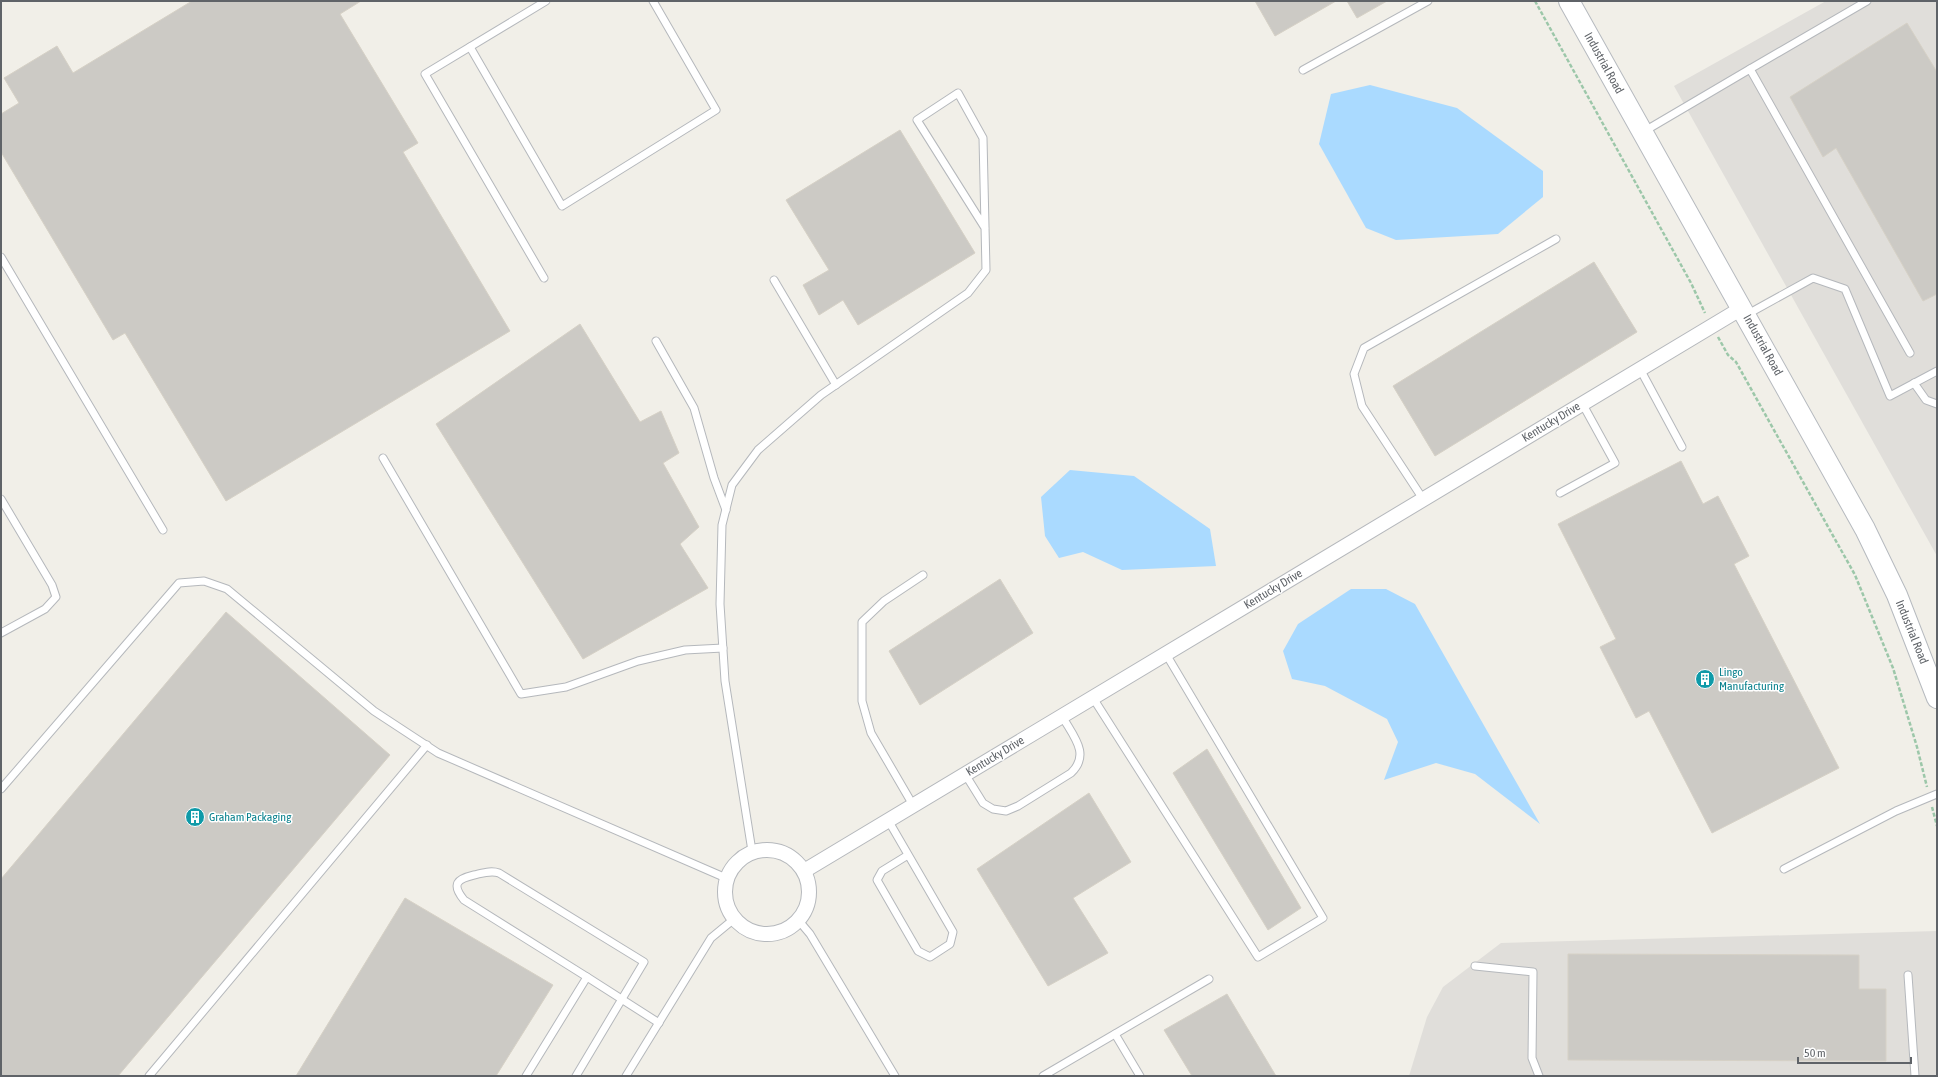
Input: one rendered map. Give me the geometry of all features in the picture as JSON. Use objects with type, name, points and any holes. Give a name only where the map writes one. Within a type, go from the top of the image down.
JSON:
[{"type":"main road","name":"Industrial Road","points":[[1569,1],[1866,529],[1897,595],[1937,698]]},
{"type":"street","name":"Kentucky Drive","points":[[804,870],[1423,500],[1582,403],[1744,311]]},
{"type":"street","points":[[766,849],[782,851],[795,859],[804,870],[810,888],[808,905],[798,921],[787,930],[773,934],[758,934],[745,928],[734,919],[726,906],[724,892],[726,878],[732,867],[741,858],[752,851],[766,849]]},
{"type":"lane","points":[[544,278],[425,74],[546,1]]},
{"type":"lane","points":[[470,47],[562,206],[716,110],[653,1]]},
{"type":"lane","points":[[1303,70],[1428,1]]},
{"type":"lane","points":[[1642,132],[1867,1]]},
{"type":"lane","points":[[1750,69],[1910,353]]},
{"type":"lane","points":[[752,851],[725,680],[720,604],[722,525],[732,485],[758,450],[821,395],[968,293],[986,270],[983,138],[958,93],[917,120],[985,228]]},
{"type":"lane","points":[[1423,500],[1362,406],[1354,374],[1364,348],[1556,239]]},
{"type":"lane","points":[[1,257],[163,530]]},
{"type":"lane","points":[[1744,311],[1813,278],[1844,289],[1890,396],[1937,371]]},
{"type":"lane","points":[[774,280],[836,385]]},
{"type":"lane","points":[[656,341],[694,408],[714,478],[726,510]]},
{"type":"lane","points":[[1640,369],[1682,447]]},
{"type":"lane","points":[[1914,383],[1926,400],[1937,404]]},
{"type":"lane","points":[[1560,493],[1615,464],[1582,403]]},
{"type":"lane","points":[[383,458],[521,694],[566,687],[638,661],[684,650],[723,648]]},
{"type":"lane","points":[[1,499],[52,585],[56,597],[45,609],[1,633]]},
{"type":"lane","points":[[913,806],[872,733],[862,701],[862,622],[884,601],[923,576]]},
{"type":"lane","points":[[1,789],[179,583],[204,581],[227,589],[374,711],[438,753],[726,878]]},
{"type":"lane","points":[[1093,698],[1258,958],[1323,918],[1166,654]]},
{"type":"lane","points":[[965,774],[983,802],[993,809],[1006,811],[1018,806],[1071,773],[1079,766],[1081,759],[1079,745],[1062,716]]},
{"type":"lane","points":[[149,1076],[426,745]]},
{"type":"lane","points":[[1784,869],[1896,811],[1937,794]]},
{"type":"lane","points":[[888,820],[953,932],[950,944],[930,957],[918,951],[877,880],[882,871],[908,855]]},
{"type":"lane","points":[[576,1076],[622,999],[644,962],[500,873],[488,872],[462,878],[458,882],[459,894],[464,900],[622,999],[659,1023]]},
{"type":"lane","points":[[626,1076],[711,938],[734,919]]},
{"type":"lane","points":[[798,921],[810,934],[895,1076]]},
{"type":"lane","points":[[1476,966],[1532,972],[1532,1058],[1538,1076]]},
{"type":"lane","points":[[1908,975],[1915,1076]]},
{"type":"lane","points":[[526,1076],[587,977]]},
{"type":"lane","points":[[1044,1076],[1209,979]]},
{"type":"lane","points":[[1115,1034],[1140,1076]]},
{"type":"path","points":[[1535,1],[1691,283],[1702,308]]},
{"type":"path","points":[[1728,355],[1736,362],[1855,575],[1893,668],[1918,748],[1926,780]]},
{"type":"path","points":[[1935,820],[1937,826]]},
{"type":"shaded area","points":[[1826,1],[1937,1],[1937,556],[1674,86]]},
{"type":"shaded area","points":[[1937,931],[1937,1076],[1409,1076],[1427,1017],[1443,987],[1501,943]]},
{"type":"water","points":[[1370,85],[1457,108],[1543,171],[1543,197],[1498,234],[1396,240],[1366,228],[1319,144],[1331,94]]},
{"type":"water","points":[[1070,470],[1134,476],[1210,529],[1216,566],[1122,570],[1083,552],[1059,558],[1045,536],[1041,497]]},
{"type":"water","points":[[1351,589],[1386,589],[1415,604],[1540,824],[1475,774],[1436,763],[1384,780],[1398,742],[1387,719],[1325,686],[1292,679],[1283,651],[1298,624]]},
{"type":"building","points":[[192,1],[361,1],[340,14],[418,143],[403,152],[510,331],[226,501],[125,333],[113,340],[1,152],[1,114],[19,103],[4,78],[57,46],[73,73]]},
{"type":"building","points":[[1255,1],[1336,1],[1275,36]]},
{"type":"building","points":[[1347,1],[1387,1],[1357,18]]},
{"type":"building","points":[[1907,23],[1937,72],[1937,294],[1923,301],[1836,148],[1823,157],[1790,97]]},
{"type":"building","points":[[900,130],[975,253],[858,325],[843,300],[819,315],[803,285],[829,270],[786,200]]},
{"type":"building","points":[[1594,262],[1637,332],[1435,456],[1393,386]]},
{"type":"building","points":[[580,324],[640,422],[661,411],[679,453],[663,463],[699,527],[680,544],[708,588],[583,659],[436,424]]},
{"type":"building","name":"Lingo Manufacturing","points":[[1681,461],[1703,504],[1718,496],[1749,556],[1734,564],[1839,768],[1712,833],[1649,711],[1636,718],[1600,647],[1616,639],[1558,524]]},
{"type":"building","points":[[1000,579],[1033,633],[920,705],[889,651]]},
{"type":"building","name":"Graham Packaging","points":[[226,612],[390,755],[118,1076],[1,1076],[1,879]]},
{"type":"building","points":[[1207,749],[1301,908],[1268,930],[1173,773]]},
{"type":"building","points":[[1089,793],[1131,862],[1073,898],[1108,953],[1048,986],[977,869]]},
{"type":"building","points":[[405,898],[553,985],[496,1076],[296,1076]]},
{"type":"building","points":[[1568,954],[1859,955],[1859,989],[1886,989],[1886,1061],[1568,1060]]},
{"type":"building","points":[[1227,994],[1276,1076],[1192,1076],[1164,1030]]},
{"type":"place","name":"Lingo Manufacturing","points":[[1705,679]]},
{"type":"place","name":"Graham Packaging","points":[[195,817]]}]
